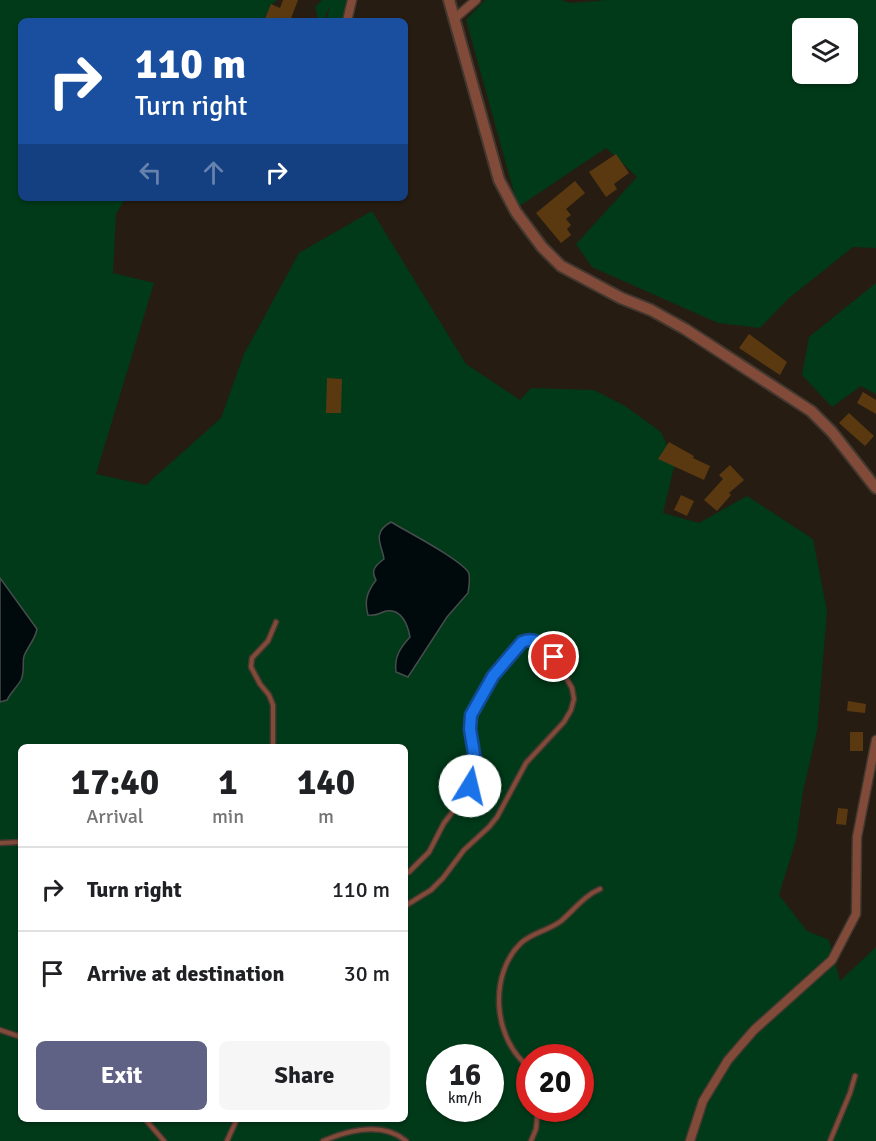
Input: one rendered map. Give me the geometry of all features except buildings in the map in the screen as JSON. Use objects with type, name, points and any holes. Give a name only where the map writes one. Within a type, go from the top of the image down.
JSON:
[{"type":"street","points":[[348,18],[352,0]]},
{"type":"street","points":[[449,0],[499,180],[516,212],[542,247],[561,266],[685,329],[811,411],[832,432],[876,488]]},
{"type":"street","points":[[454,19],[476,0]]},
{"type":"street","points":[[690,1141],[703,1101],[728,1060],[754,1030],[832,960],[856,914],[857,837],[876,740]]},
{"type":"lane","points":[[273,744],[273,705],[250,667],[252,658],[268,641],[276,622]]},
{"type":"lane","points":[[408,872],[429,852],[444,823],[467,793],[475,760],[470,729],[471,715],[487,684],[522,642],[536,640],[545,646],[572,688],[574,699],[571,710],[564,722],[526,763],[497,817],[489,827],[464,850],[431,890],[408,904]]},
{"type":"lane","points":[[0,843],[18,842]]},
{"type":"lane","points":[[516,1055],[502,1023],[500,993],[502,975],[507,961],[530,935],[558,923],[591,893],[600,889]]},
{"type":"lane","points":[[0,1030],[18,1035]]},
{"type":"lane","points":[[830,1141],[855,1076]]},
{"type":"lane","points":[[148,1122],[164,1141]]},
{"type":"lane","points":[[227,1141],[236,1122]]},
{"type":"lane","points":[[531,1141],[537,1122]]},
{"type":"lane","points":[[323,1141],[349,1131],[368,1129],[383,1131],[406,1141]]},
{"type":"green space","points":[[0,0],[277,0],[271,5],[264,18],[18,18],[18,201],[124,201],[116,214],[113,273],[154,283],[96,474],[146,485],[221,418],[244,354],[299,253],[372,211],[466,364],[520,400],[531,388],[594,390],[625,406],[661,432],[675,463],[663,513],[699,523],[747,496],[813,539],[827,611],[817,731],[803,791],[796,840],[779,895],[807,931],[829,940],[840,981],[876,947],[876,1141],[0,1141]]},
{"type":"green space","points":[[322,0],[348,0],[342,18],[327,18],[330,6],[325,18],[318,18],[315,7]]},
{"type":"green space","points":[[485,0],[561,0],[571,3],[607,0],[876,0],[876,248],[853,247],[788,299],[760,328],[718,323],[592,267],[576,244],[637,177],[606,148],[518,207],[466,20]]},
{"type":"green space","points":[[876,283],[876,394],[861,386],[832,407],[802,375],[809,337]]},
{"type":"shaded area","points":[[391,522],[434,546],[457,562],[469,574],[468,593],[447,617],[408,677],[396,672],[398,653],[410,637],[403,619],[392,611],[368,615],[366,605],[368,593],[376,580],[375,568],[384,559],[379,535],[381,530]]},
{"type":"shaded area","points":[[0,578],[37,629],[24,656],[21,680],[7,700],[0,702]]},
{"type":"route","points":[[470,786],[475,760],[470,720],[487,684],[522,642],[536,640],[545,646],[554,657]]}]
